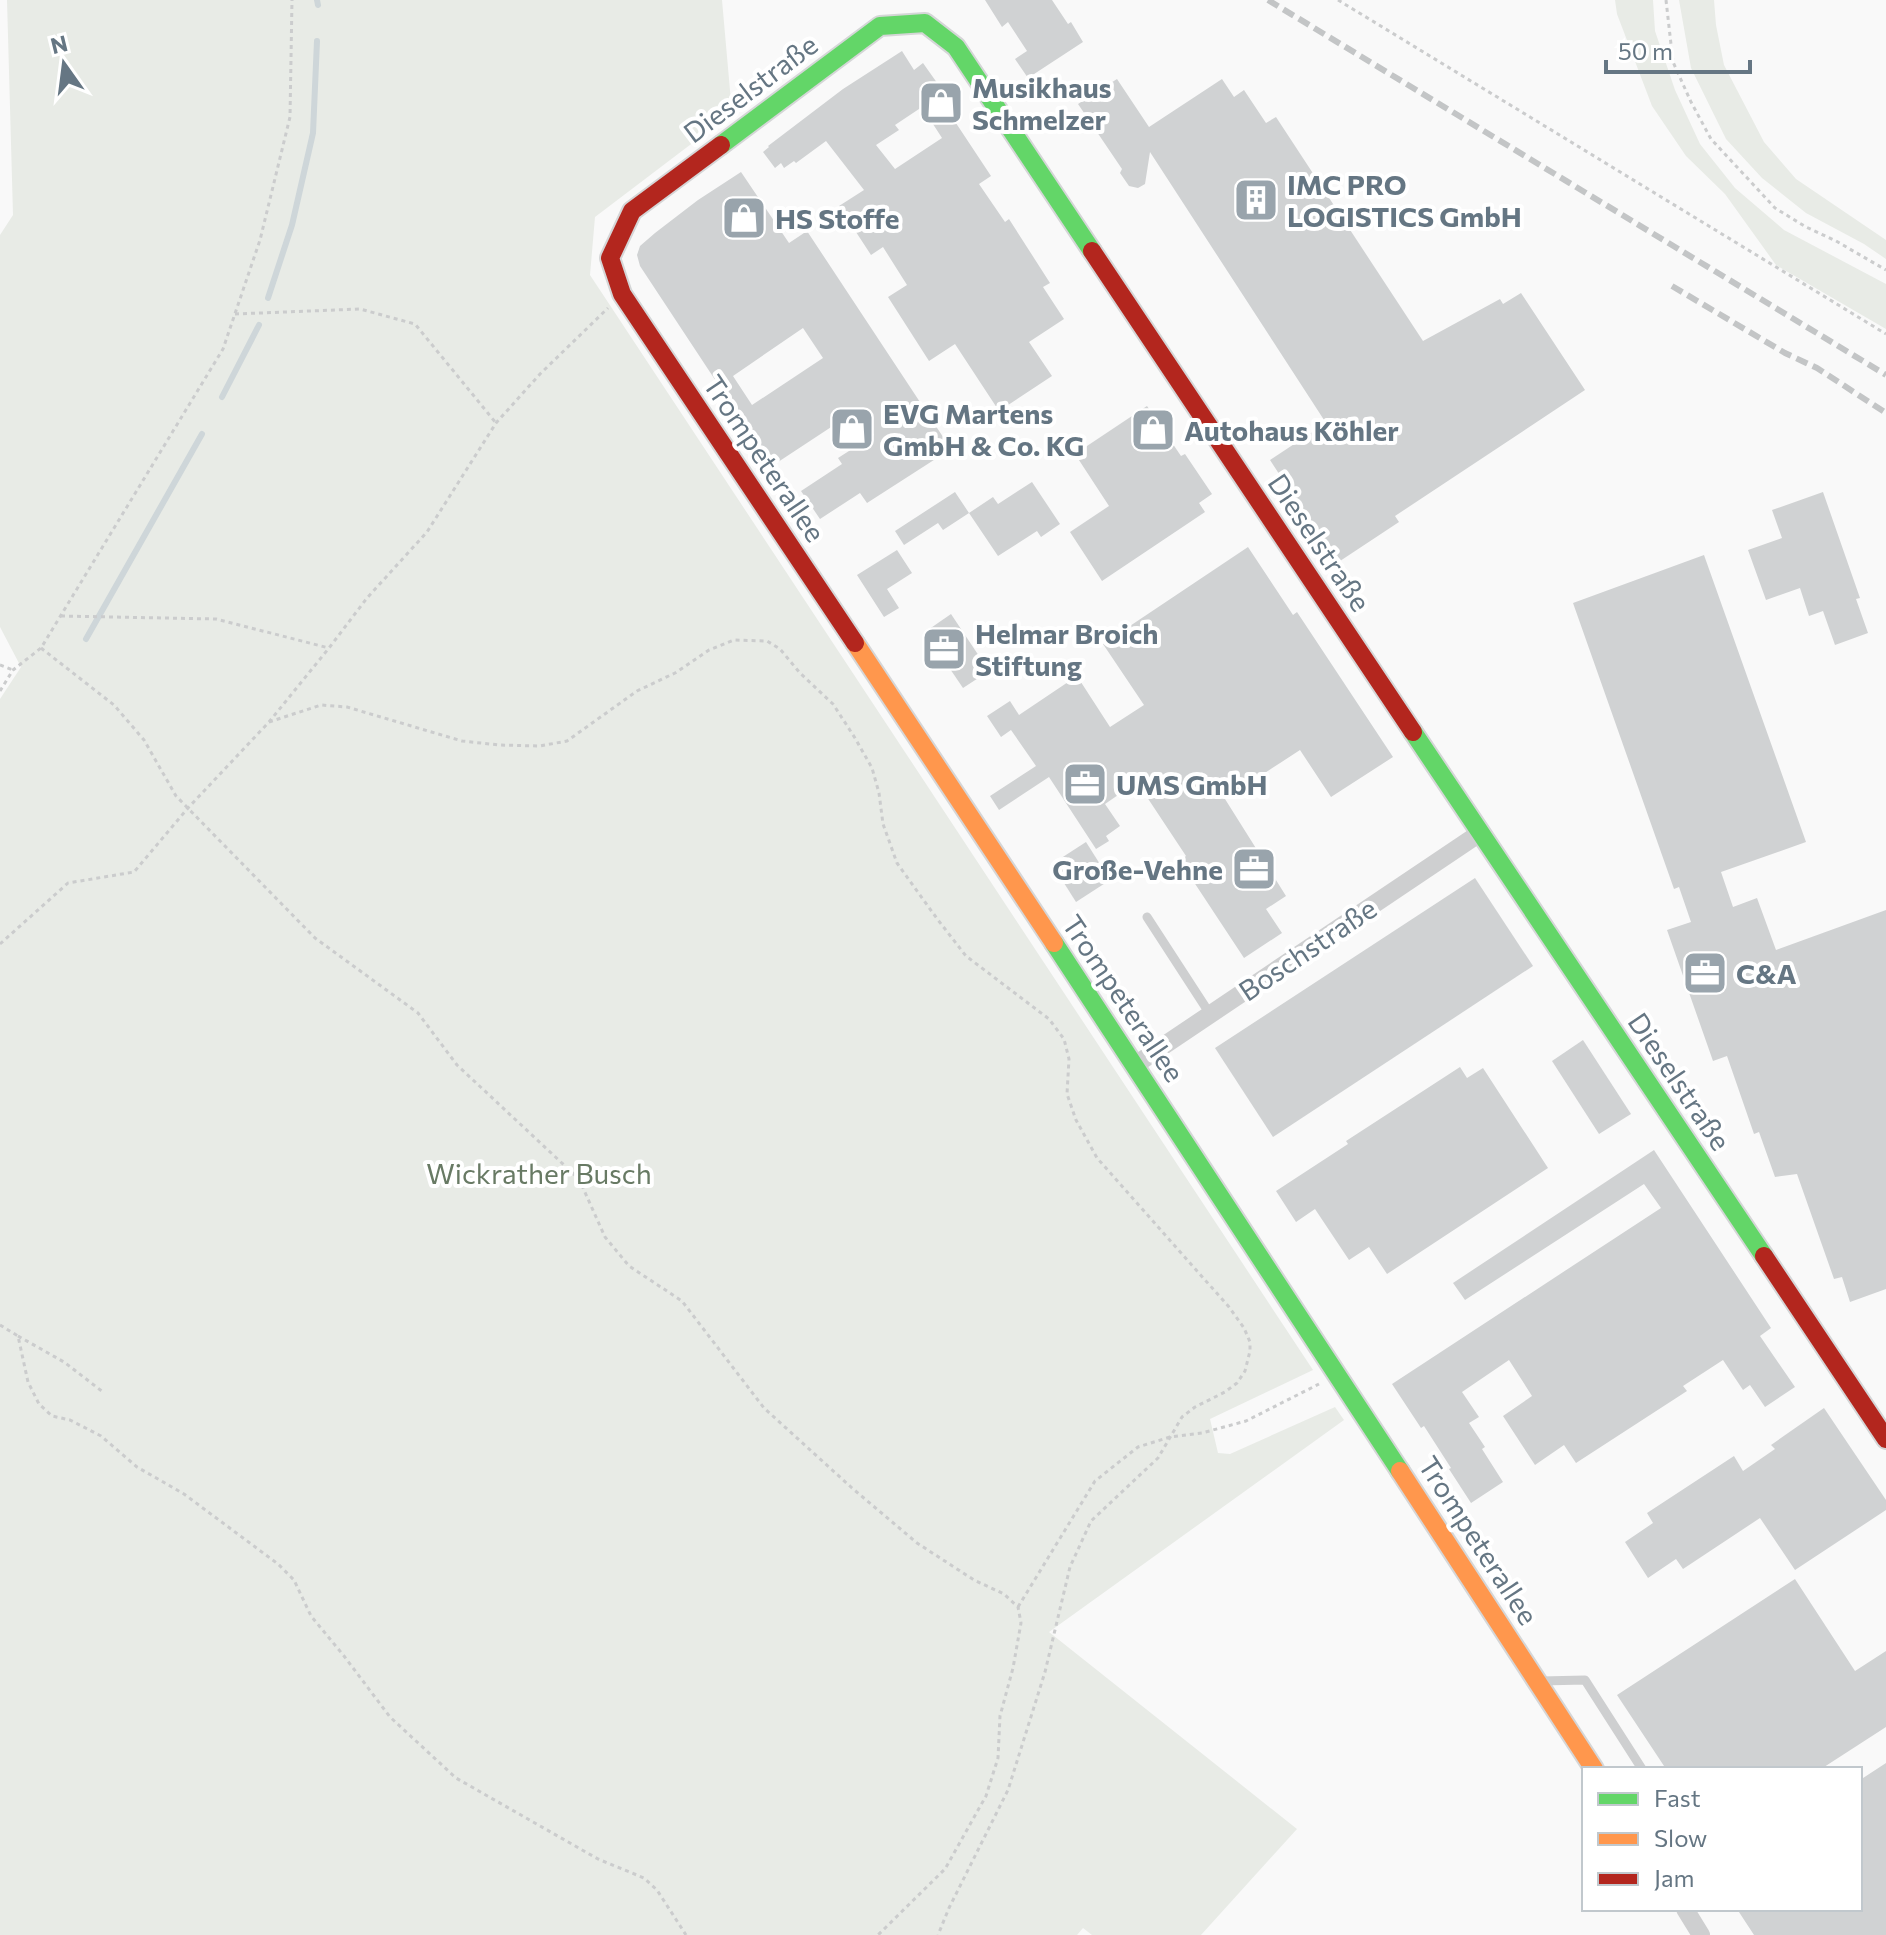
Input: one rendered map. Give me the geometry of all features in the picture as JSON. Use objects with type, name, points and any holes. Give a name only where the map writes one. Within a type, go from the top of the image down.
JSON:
[{"type":"street","name":"Dieselstraße","points":[[610,258],[632,211],[880,26],[925,23],[956,47],[1886,1439]]},
{"type":"street","name":"Trompeterallee","points":[[610,258],[622,294],[1135,1065],[1593,1767]]},
{"type":"street","name":"Boschstraße","points":[[1135,1065],[1480,833]]},
{"type":"street","points":[[1686,1911],[1701,1935]]},
{"type":"lane","points":[[1147,917],[1210,1014]]},
{"type":"lane","points":[[1538,1682],[1585,1680],[1641,1767]]},
{"type":"path","points":[[0,691],[13,670],[41,648],[223,349],[260,240],[290,117],[292,0]]},
{"type":"path","points":[[1338,0],[1886,334]]},
{"type":"path","points":[[1666,0],[1673,62],[1711,139],[1775,208],[1886,270]]},
{"type":"path","points":[[0,944],[68,883],[134,872],[188,808],[269,722],[367,598],[427,532],[496,423],[540,374],[622,294]]},
{"type":"path","points":[[235,314],[360,309],[415,324],[496,423]]},
{"type":"path","points":[[61,616],[216,619],[329,648]]},
{"type":"path","points":[[269,722],[321,705],[347,707],[462,741],[540,746],[567,741],[637,691],[675,673],[721,645],[734,640],[767,641],[780,649],[833,704],[872,768],[883,824],[897,863],[930,909],[966,956],[1049,1019],[1064,1039],[1069,1059],[1067,1094],[1076,1120],[1097,1158],[1244,1328],[1250,1351],[1245,1371],[1237,1383],[1182,1417],[1158,1458],[1091,1521],[1070,1567],[1045,1672],[1008,1790],[938,1935]]},
{"type":"path","points":[[41,648],[114,705],[144,740],[176,796],[315,938],[418,1013],[457,1065],[579,1179],[605,1237],[629,1266],[682,1301],[764,1408],[917,1543],[974,1580],[1004,1594],[1018,1607],[1021,1623],[1000,1716],[998,1758],[986,1796],[945,1869],[878,1935]]},
{"type":"path","points":[[0,665],[13,670]]},
{"type":"path","points":[[0,1325],[64,1362],[103,1392]]},
{"type":"path","points":[[18,1336],[28,1382],[39,1404],[52,1416],[70,1420],[101,1436],[137,1467],[184,1494],[278,1564],[294,1580],[311,1616],[390,1717],[423,1748],[456,1778],[598,1859],[644,1878],[657,1890],[686,1935]]},
{"type":"path","points":[[1018,1607],[1095,1481],[1138,1447],[1246,1421],[1338,1375]]},
{"type":"green space","name":"Wickrather Busch","points":[[7,0],[722,0],[732,113],[595,217],[590,275],[1313,1370],[1210,1419],[1218,1453],[1230,1454],[1335,1407],[1344,1420],[1049,1632],[1297,1829],[1201,1935],[1092,1935],[1083,1928],[1077,1935],[0,1935],[0,699],[21,667],[0,627],[0,235],[13,215]]},
{"type":"green space","points":[[1615,0],[1653,0],[1655,31],[1675,90],[1700,144],[1735,188],[1784,230],[1886,284],[1886,329],[1776,265],[1725,194],[1686,156],[1652,106],[1617,14]]},
{"type":"green space","points":[[1679,0],[1714,0],[1724,65],[1764,142],[1796,179],[1886,240],[1886,259],[1806,213],[1762,178],[1726,139],[1691,68]]},
{"type":"building","points":[[985,0],[1052,0],[1083,42],[1028,78],[1015,59],[1027,51],[1008,22],[1002,27]]},
{"type":"building","points":[[902,51],[914,70],[923,63],[952,104],[946,108],[991,176],[979,184],[1005,222],[1009,219],[1050,283],[1043,287],[1064,319],[1029,342],[1052,376],[999,411],[955,344],[929,361],[888,297],[907,285],[883,247],[871,255],[839,206],[864,190],[826,141],[784,168],[781,163],[775,168],[763,152],[843,89]],"holes":[[[922,107],[942,138],[895,169],[876,145],[899,130],[895,125]]]},
{"type":"building","points":[[1117,79],[1149,127],[1222,79],[1234,97],[1244,90],[1266,123],[1276,117],[1423,341],[1500,299],[1503,304],[1521,293],[1585,390],[1395,516],[1399,522],[1337,563],[1270,460],[1326,423],[1150,152],[1145,184],[1138,188],[1129,186],[1120,173],[1122,169],[1078,104]]},
{"type":"building","points":[[741,172],[789,243],[807,231],[951,449],[867,503],[860,493],[820,519],[801,491],[842,464],[838,458],[874,435],[857,410],[772,466],[640,266],[637,255],[640,246],[698,200]],"holes":[[[803,328],[823,358],[752,405],[733,376]]]},
{"type":"building","points":[[1147,406],[1212,494],[1199,503],[1205,512],[1102,581],[1070,532],[1109,506],[1075,454]]},
{"type":"building","points":[[1032,482],[1060,524],[1041,537],[1037,531],[998,556],[969,513],[993,497],[998,504]]},
{"type":"building","points":[[955,492],[969,513],[943,530],[938,523],[904,545],[895,531]]},
{"type":"building","points":[[1823,492],[1860,598],[1856,599],[1868,633],[1835,645],[1823,611],[1809,616],[1800,588],[1766,600],[1748,550],[1782,538],[1772,510]]},
{"type":"building","points":[[1248,547],[1293,615],[1297,612],[1393,757],[1331,797],[1300,750],[1225,799],[1286,896],[1266,909],[1282,933],[1244,958],[1180,861],[1186,856],[1137,782],[1105,804],[1120,826],[1106,836],[1109,841],[1096,849],[1049,777],[999,810],[990,796],[1036,766],[1011,730],[1001,737],[987,716],[1010,701],[1019,715],[1077,676],[1110,727],[1144,705],[1103,644]]},
{"type":"building","points":[[897,550],[912,573],[887,589],[899,608],[884,617],[857,575]]},
{"type":"building","points":[[1704,555],[1806,842],[1721,872],[1733,907],[1757,898],[1776,950],[1886,910],[1886,1289],[1850,1302],[1842,1277],[1834,1279],[1797,1174],[1775,1177],[1759,1132],[1754,1134],[1727,1056],[1713,1061],[1667,930],[1691,922],[1679,887],[1674,889],[1573,603]]},
{"type":"building","points":[[951,614],[989,671],[963,688],[925,632]]},
{"type":"building","points":[[1086,842],[1110,880],[1076,902],[1052,864]]},
{"type":"building","points":[[1475,878],[1533,966],[1273,1137],[1215,1048]]},
{"type":"building","points":[[1583,1040],[1631,1114],[1599,1134],[1552,1061]]},
{"type":"building","points":[[1460,1067],[1467,1078],[1483,1068],[1548,1168],[1387,1274],[1369,1247],[1349,1260],[1315,1209],[1296,1222],[1276,1191]]},
{"type":"building","points":[[1654,1150],[1771,1328],[1760,1336],[1795,1387],[1765,1407],[1750,1385],[1743,1390],[1723,1360],[1683,1386],[1687,1391],[1576,1463],[1564,1445],[1535,1465],[1503,1416],[1532,1396],[1509,1360],[1462,1392],[1479,1417],[1469,1423],[1503,1482],[1471,1503],[1424,1426],[1421,1428],[1392,1384],[1661,1208],[1644,1184],[1465,1300],[1453,1283]]},
{"type":"building","points":[[1824,1408],[1886,1500],[1886,1510],[1795,1570],[1760,1518],[1683,1569],[1676,1559],[1648,1578],[1625,1542],[1653,1523],[1647,1513],[1734,1456],[1743,1471],[1775,1449],[1771,1445]]},
{"type":"building","points":[[1795,1579],[1855,1671],[1886,1651],[1886,1727],[1824,1767],[1665,1767],[1617,1695]]},
{"type":"building","points":[[1886,1763],[1886,1935],[1754,1935],[1738,1911],[1862,1911],[1862,1779]]},
{"type":"waterway","points":[[317,0],[318,5]]},
{"type":"waterway","points":[[268,298],[292,225],[313,133],[317,41]]},
{"type":"waterway","points":[[222,397],[259,325]]},
{"type":"waterway","points":[[86,639],[202,434]]},
{"type":"railway","points":[[1268,0],[1886,375]]},
{"type":"railway","points":[[1672,286],[1785,353],[1817,368],[1886,413]]},
{"type":"traffic: fast","points":[[721,145],[880,26],[925,23],[956,47],[1092,251]]},
{"type":"traffic: fast","points":[[1413,732],[1764,1256]]},
{"type":"traffic: fast","points":[[1054,943],[1400,1471]]},
{"type":"traffic: slow","points":[[855,643],[1054,943]]},
{"type":"traffic: slow","points":[[1400,1471],[1593,1767]]},
{"type":"traffic: jam","points":[[721,145],[632,211],[610,258],[622,294],[855,643]]},
{"type":"traffic: jam","points":[[1092,251],[1413,732]]},
{"type":"traffic: jam","points":[[1764,1256],[1886,1439]]},
{"type":"place","name":"Musikhaus Schmelzer","points":[[941,103]]},
{"type":"place","name":"IMC PRO LOGISTICS GmbH","points":[[1256,200]]},
{"type":"place","name":"HS Stoffe","points":[[744,218]]},
{"type":"place","name":"EVG Martens GmbH & Co. KG","points":[[852,429]]},
{"type":"place","name":"Autohaus Köhler","points":[[1153,430]]},
{"type":"place","name":"Helmar Broich Stiftung","points":[[944,649]]},
{"type":"place","name":"UMS GmbH","points":[[1085,784]]},
{"type":"place","name":"Große-Vehne","points":[[1254,869]]},
{"type":"place","name":"C&A","points":[[1705,973]]}]
